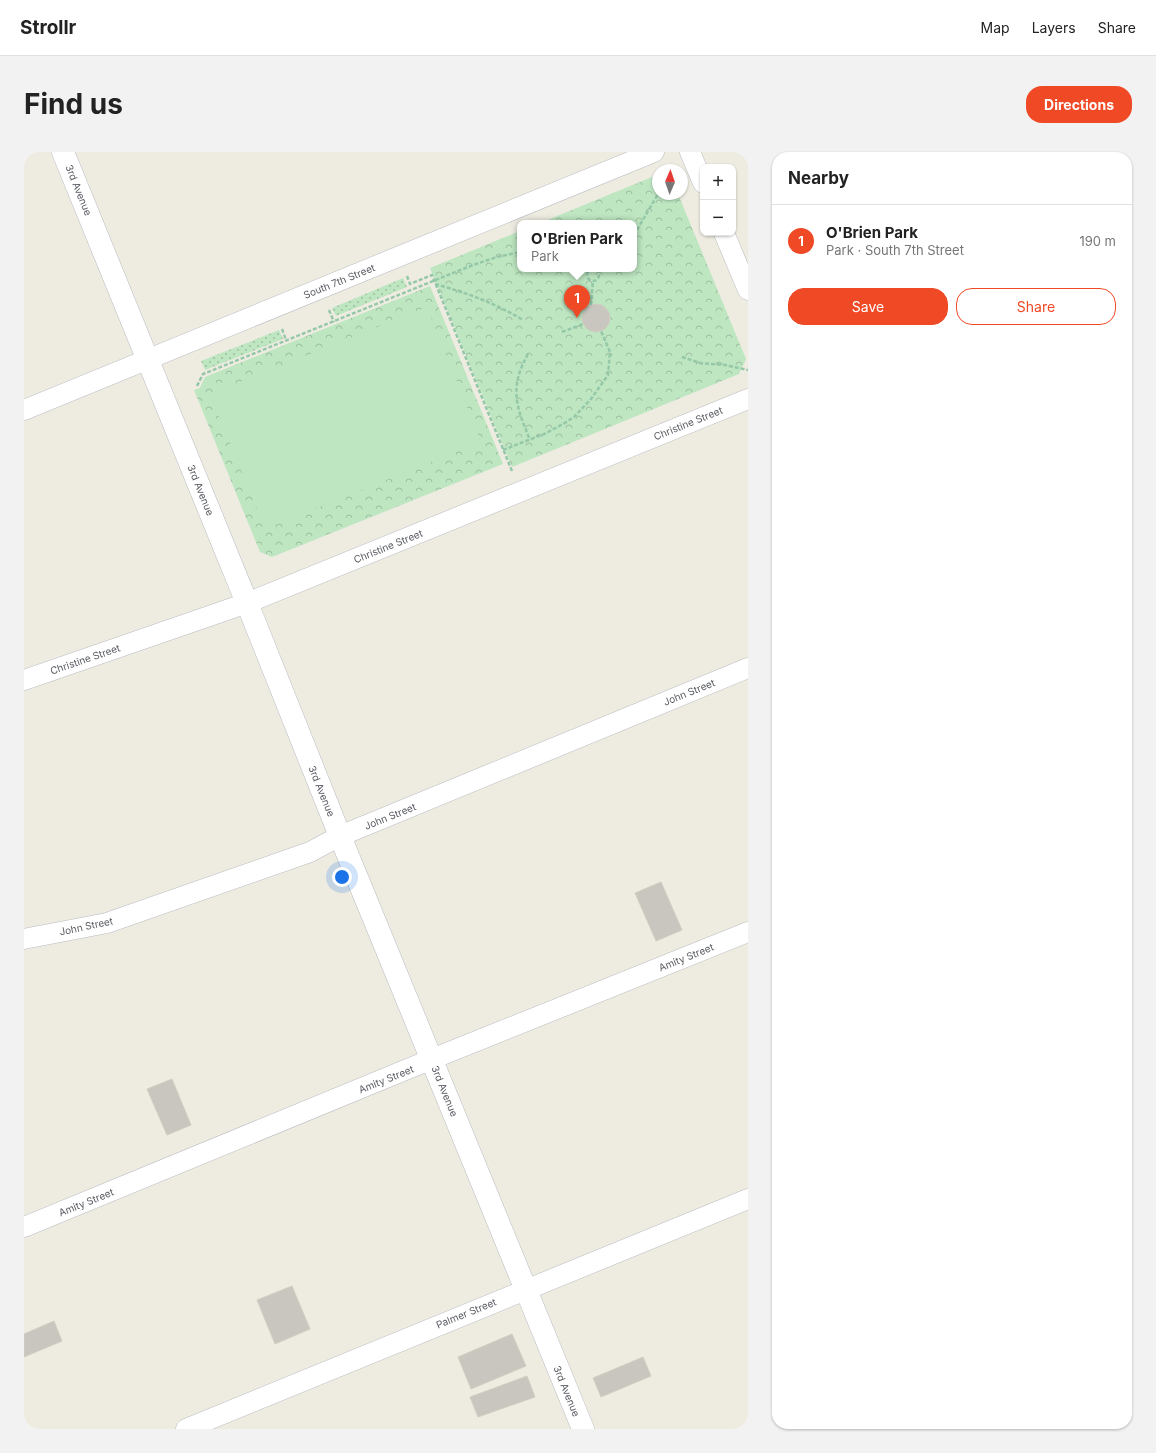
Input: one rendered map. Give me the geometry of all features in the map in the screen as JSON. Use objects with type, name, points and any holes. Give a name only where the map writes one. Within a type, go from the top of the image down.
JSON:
[{"type":"street","name":"3rd Avenue","points":[[63,152],[247,603],[340,836],[583,1429]]},
{"type":"street","name":"South 7th Street","points":[[24,410],[654,152]]},
{"type":"street","points":[[690,152],[700,175]]},
{"type":"street","points":[[725,236],[748,290]]},
{"type":"street","name":"Christine Street","points":[[24,680],[247,603],[748,399]]},
{"type":"street","name":"John Street","points":[[24,939],[107,923],[310,852],[340,836],[748,668]]},
{"type":"street","name":"Amity Street","points":[[24,1227],[432,1059],[748,932]]},
{"type":"street","name":"Palmer Street","points":[[186,1429],[748,1199]]},
{"type":"path","points":[[637,230],[654,200]]},
{"type":"path","points":[[197,386],[203,374],[435,282],[491,258],[517,253]]},
{"type":"path","points":[[588,272],[588,279],[593,281]]},
{"type":"path","points":[[593,281],[596,281],[599,278],[598,272]]},
{"type":"path","points":[[407,276],[410,284],[432,276],[512,471]]},
{"type":"path","points":[[591,305],[593,281]]},
{"type":"path","points":[[435,282],[491,303],[523,320]]},
{"type":"path","points":[[329,310],[334,322]]},
{"type":"path","points":[[562,332],[583,324]]},
{"type":"path","points":[[282,329],[286,340]]},
{"type":"path","points":[[503,450],[552,430],[574,417],[591,399],[608,375],[610,352],[601,331]]},
{"type":"path","points":[[528,354],[520,368],[515,395],[517,406],[530,440]]},
{"type":"path","points":[[682,357],[700,363],[725,365],[748,370]]},
{"type":"green space","points":[[652,177],[652,200],[680,200],[746,359],[739,374],[512,467],[430,268],[517,232],[517,272],[637,272],[637,220],[547,220]]},
{"type":"green space","points":[[403,278],[407,287],[336,316],[332,308]]},
{"type":"green space","points":[[430,286],[503,464],[272,557],[260,552],[194,390],[200,388],[205,377]]},
{"type":"green space","points":[[427,307],[481,442],[265,529],[210,394]]},
{"type":"green space","points":[[279,330],[283,339],[205,370],[201,361]]},
{"type":"building","points":[[596,304],[606,308],[610,318],[606,328],[596,332],[586,328],[582,318],[586,308]]},
{"type":"building","points":[[661,882],[682,930],[656,941],[635,893]]},
{"type":"building","points":[[172,1079],[191,1125],[167,1135],[147,1089]]},
{"type":"building","points":[[292,1286],[310,1329],[275,1344],[257,1300]]},
{"type":"building","points":[[54,1321],[62,1341],[24,1357],[24,1334]]},
{"type":"building","points":[[512,1334],[526,1366],[471,1389],[458,1357]]},
{"type":"building","points":[[643,1357],[651,1376],[601,1397],[593,1378]]},
{"type":"building","points":[[527,1376],[535,1397],[478,1417],[470,1397]]},
{"type":"place","name":"O'Brien Park","points":[[577,318]]}]
